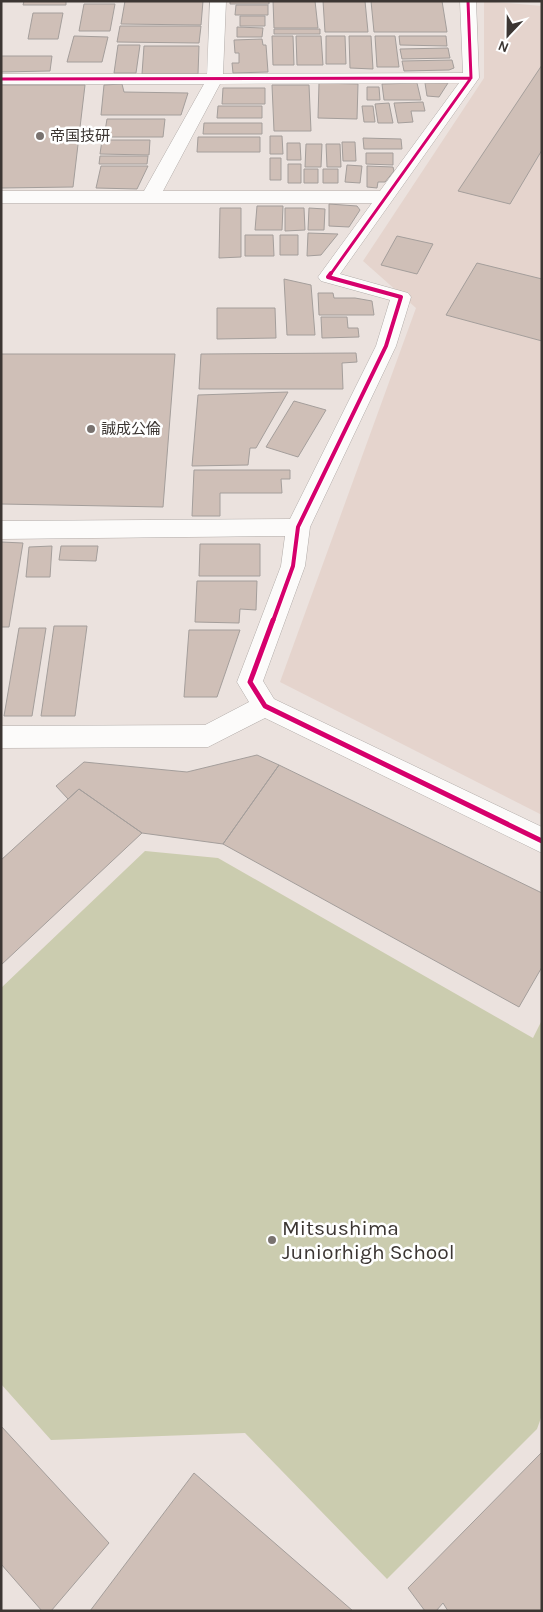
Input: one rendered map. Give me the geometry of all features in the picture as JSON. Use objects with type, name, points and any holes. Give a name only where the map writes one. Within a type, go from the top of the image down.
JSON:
[{"type":"street","points":[[150,196],[215,78],[218,1]]},
{"type":"street","points":[[468,1],[471,78],[328,277],[400,298],[386,346],[298,528],[293,566],[250,682],[265,706],[542,841]]},
{"type":"street","points":[[1,79],[471,78]]},
{"type":"street","points":[[1,198],[150,196],[386,197]]},
{"type":"street","points":[[1,530],[298,528]]},
{"type":"street","points":[[1,737],[208,736],[265,706]]},
{"type":"shaded area","points":[[484,1],[542,6],[542,815],[280,682],[416,308],[363,261],[484,78]]},
{"type":"green space","name":"Mitsushima Juniorhigh School","points":[[145,851],[218,858],[533,1038],[542,1020],[542,1415],[537,1429],[387,1579],[245,1433],[51,1440],[1,1384],[1,988]]},
{"type":"building","points":[[24,1],[66,1],[66,5],[23,5]]},
{"type":"building","points":[[125,1],[203,1],[201,25],[121,24]]},
{"type":"building","points":[[230,1],[269,1],[269,4],[230,4]]},
{"type":"building","points":[[273,1],[315,1],[318,28],[274,28]]},
{"type":"building","points":[[323,1],[365,1],[368,32],[325,32]]},
{"type":"building","points":[[371,1],[442,1],[447,32],[374,32]]},
{"type":"building","points":[[84,4],[115,4],[110,31],[79,31]]},
{"type":"building","points":[[236,5],[268,5],[268,15],[235,15]]},
{"type":"building","points":[[33,13],[63,13],[58,39],[28,39]]},
{"type":"building","points":[[240,16],[265,16],[265,26],[240,26]]},
{"type":"building","points":[[120,26],[201,26],[199,43],[117,42]]},
{"type":"building","points":[[237,27],[263,28],[262,37],[237,37]]},
{"type":"building","points":[[274,29],[320,29],[320,34],[274,34]]},
{"type":"building","points":[[74,36],[108,37],[102,62],[67,62]]},
{"type":"building","points":[[272,36],[293,36],[294,65],[273,65]]},
{"type":"building","points":[[296,36],[321,36],[323,65],[297,65]]},
{"type":"building","points":[[326,36],[345,36],[346,64],[326,64]]},
{"type":"building","points":[[349,36],[371,36],[373,69],[350,68]]},
{"type":"building","points":[[375,36],[395,36],[399,67],[377,67]]},
{"type":"building","points":[[399,36],[446,36],[447,46],[400,45]]},
{"type":"building","points":[[262,39],[263,45],[266,45],[268,72],[233,73],[232,63],[239,63],[239,53],[235,53],[234,40]]},
{"type":"building","points":[[118,45],[140,45],[136,73],[114,73]]},
{"type":"building","points":[[144,46],[199,46],[198,74],[142,74]]},
{"type":"building","points":[[448,48],[450,58],[402,59],[400,49]]},
{"type":"building","points":[[1,56],[52,56],[50,71],[1,72]]},
{"type":"building","points":[[452,60],[454,68],[449,70],[404,71],[402,61]]},
{"type":"building","points":[[542,65],[542,150],[510,204],[458,191]]},
{"type":"building","points":[[319,83],[358,84],[357,119],[318,118]]},
{"type":"building","points":[[417,83],[421,100],[384,100],[382,84]]},
{"type":"building","points":[[425,83],[448,83],[439,97],[427,96]]},
{"type":"building","points":[[122,84],[124,92],[188,93],[181,115],[101,115],[104,85]]},
{"type":"building","name":"帝国技研","points":[[1,85],[85,85],[73,187],[1,188]]},
{"type":"building","points":[[272,85],[309,85],[311,131],[274,131]]},
{"type":"building","points":[[367,87],[379,87],[380,100],[367,100]]},
{"type":"building","points":[[223,88],[265,88],[265,104],[222,104]]},
{"type":"building","points":[[423,102],[425,111],[411,111],[413,122],[398,123],[394,103]]},
{"type":"building","points":[[389,103],[393,123],[378,123],[375,104]]},
{"type":"building","points":[[218,106],[262,106],[262,118],[217,118]]},
{"type":"building","points":[[362,106],[373,106],[375,122],[364,122]]},
{"type":"building","points":[[107,119],[165,119],[163,137],[104,137]]},
{"type":"building","points":[[204,123],[262,123],[262,134],[203,134]]},
{"type":"building","points":[[270,136],[282,136],[283,154],[270,154]]},
{"type":"building","points":[[198,137],[260,137],[260,152],[197,152]]},
{"type":"building","points":[[363,138],[401,139],[402,149],[364,149]]},
{"type":"building","points":[[102,140],[150,140],[149,155],[100,154]]},
{"type":"building","points":[[342,142],[355,142],[356,161],[343,161]]},
{"type":"building","points":[[287,143],[300,143],[301,160],[287,160]]},
{"type":"building","points":[[306,144],[322,144],[321,167],[305,167]]},
{"type":"building","points":[[326,144],[340,144],[341,167],[327,167]]},
{"type":"building","points":[[366,153],[393,153],[393,165],[366,164]]},
{"type":"building","points":[[100,156],[148,156],[147,164],[99,164]]},
{"type":"building","points":[[270,158],[281,158],[281,180],[270,180]]},
{"type":"building","points":[[288,164],[301,164],[301,183],[288,183]]},
{"type":"building","points":[[347,165],[362,166],[360,183],[345,182]]},
{"type":"building","points":[[101,166],[148,166],[137,189],[96,188]]},
{"type":"building","points":[[367,166],[393,167],[394,171],[385,182],[378,182],[377,188],[367,187]]},
{"type":"building","points":[[304,169],[318,169],[318,183],[304,183]]},
{"type":"building","points":[[323,169],[338,169],[338,183],[323,183]]},
{"type":"building","points":[[329,204],[357,206],[360,210],[349,227],[329,226]]},
{"type":"building","points":[[257,206],[283,206],[282,230],[255,230]]},
{"type":"building","points":[[220,208],[241,208],[241,257],[219,258]]},
{"type":"building","points":[[285,208],[304,208],[305,230],[285,231]]},
{"type":"building","points":[[309,208],[325,209],[324,230],[308,230]]},
{"type":"building","points":[[308,233],[338,234],[321,255],[307,256]]},
{"type":"building","points":[[245,235],[273,235],[274,256],[245,256]]},
{"type":"building","points":[[280,235],[298,235],[298,255],[280,255]]},
{"type":"building","points":[[397,236],[433,244],[417,274],[381,265]]},
{"type":"building","points":[[477,263],[542,279],[542,341],[446,315]]},
{"type":"building","points":[[284,279],[311,285],[315,335],[287,335]]},
{"type":"building","points":[[318,293],[333,293],[334,298],[355,298],[372,301],[374,315],[319,315]]},
{"type":"building","points":[[217,308],[275,308],[276,338],[217,339]]},
{"type":"building","points":[[321,317],[347,317],[348,328],[358,328],[359,337],[322,338]]},
{"type":"building","points":[[356,353],[357,362],[342,363],[343,389],[199,389],[201,354]]},
{"type":"building","points":[[1,354],[175,354],[163,507],[1,504]]},
{"type":"building","points":[[288,392],[256,448],[250,448],[248,465],[192,466],[198,395]]},
{"type":"building","points":[[294,401],[326,410],[298,457],[266,447]]},
{"type":"building","points":[[194,470],[290,470],[290,479],[281,479],[282,493],[220,493],[220,516],[192,516]]},
{"type":"building","points":[[1,542],[23,543],[9,627],[1,627]]},
{"type":"building","points":[[200,544],[260,544],[260,576],[199,576]]},
{"type":"building","points":[[52,546],[50,577],[26,577],[29,547]]},
{"type":"building","points":[[61,546],[98,546],[96,561],[59,560]]},
{"type":"building","points":[[197,581],[257,581],[256,610],[240,609],[239,623],[195,622]]},
{"type":"building","points":[[54,626],[87,626],[75,716],[41,716]]},
{"type":"building","points":[[19,628],[46,628],[32,716],[4,716]]},
{"type":"building","points":[[189,630],[240,630],[217,697],[184,697]]},
{"type":"building","points":[[257,755],[279,765],[223,844],[142,833],[79,789],[68,799],[56,786],[84,762],[187,772]]},
{"type":"building","points":[[279,765],[542,893],[542,967],[519,1007],[223,844]]},
{"type":"building","points":[[79,789],[142,833],[1,965],[1,860]]},
{"type":"building","points":[[1,1426],[109,1543],[51,1611],[42,1611],[1,1564]]},
{"type":"building","points":[[542,1452],[542,1611],[448,1611],[443,1603],[436,1611],[425,1611],[408,1588]]},
{"type":"building","points":[[194,1473],[353,1611],[90,1611]]},
{"type":"cycle path","points":[[468,1],[471,78],[328,277],[401,297],[386,346],[298,527],[293,566],[250,682],[265,706],[542,841]]},
{"type":"cycle path","points":[[1,79],[471,78]]},
{"type":"place","name":"帝国技研","points":[[40,136]]},
{"type":"place","name":"誠成公倫","points":[[91,429]]},
{"type":"place","name":"Mitsushima Juniorhigh School","points":[[272,1240]]}]
